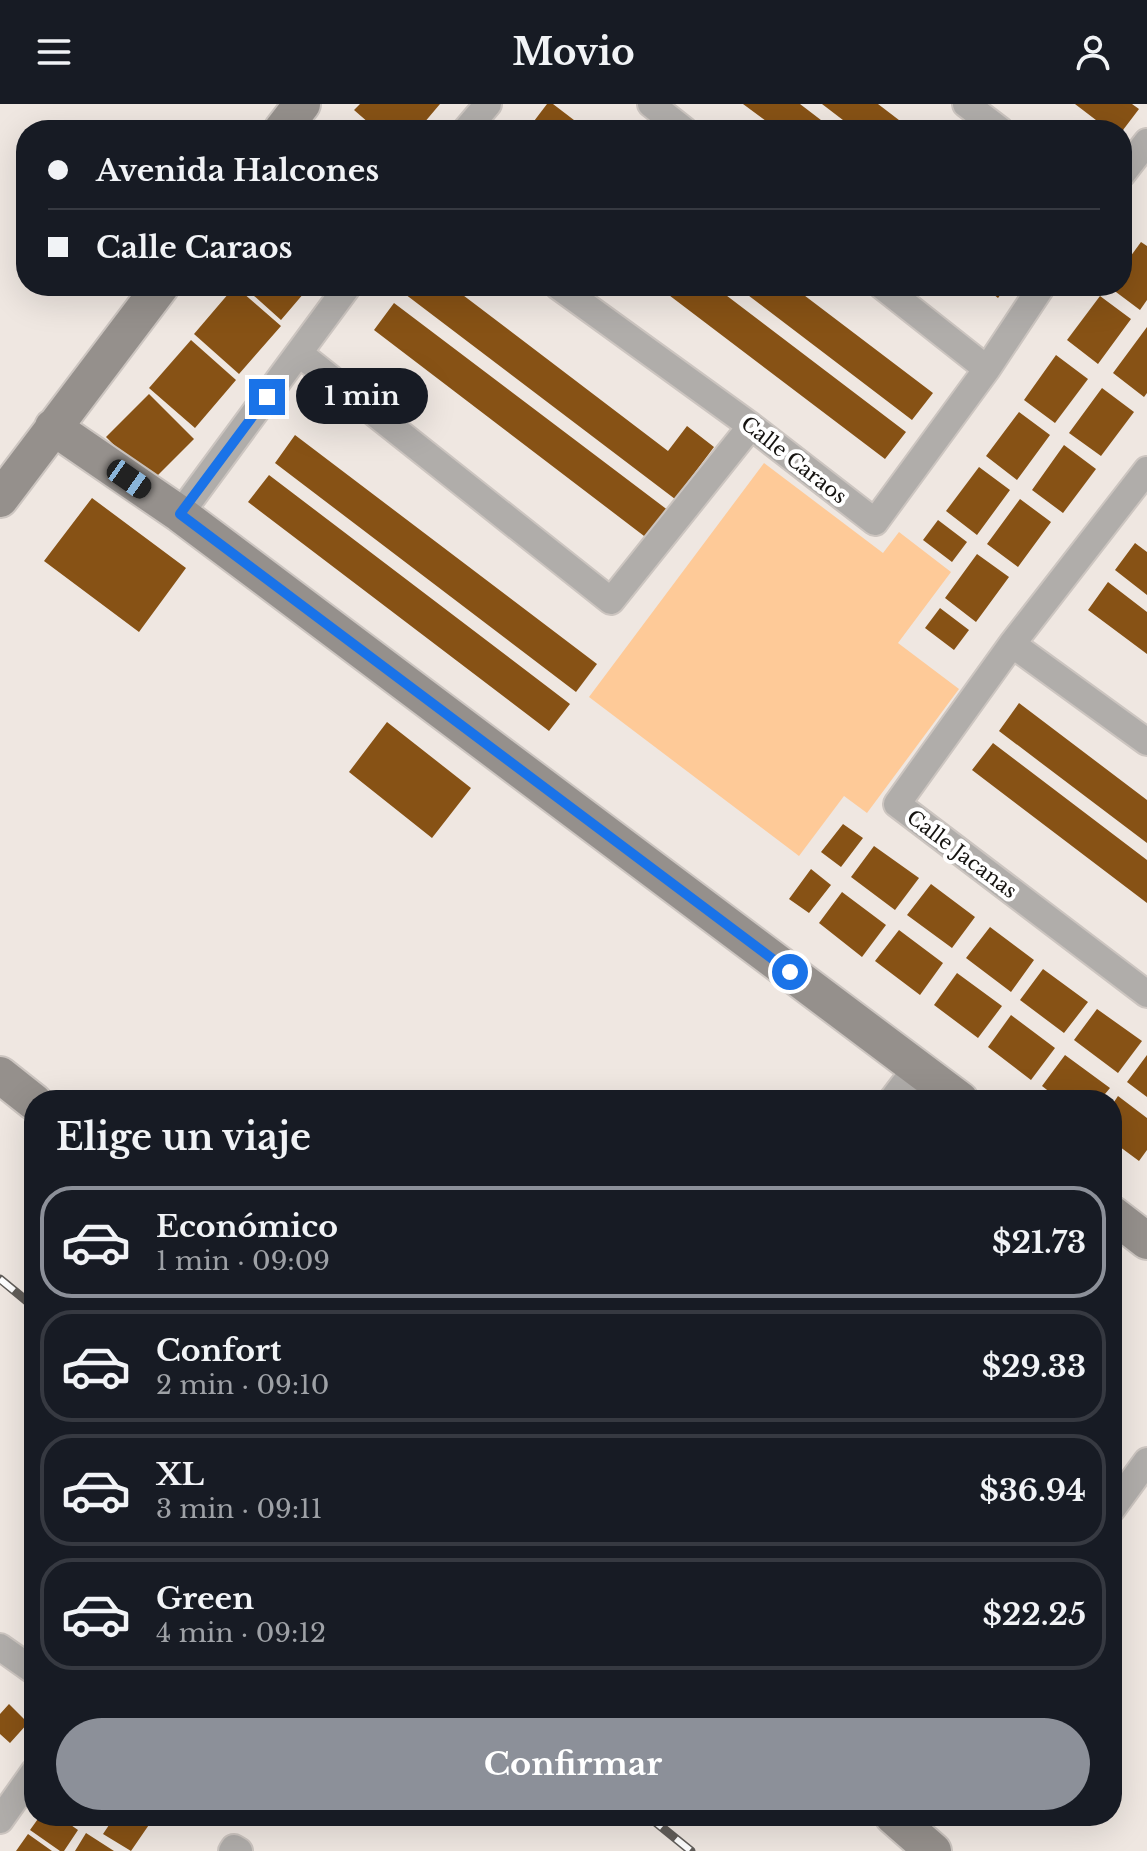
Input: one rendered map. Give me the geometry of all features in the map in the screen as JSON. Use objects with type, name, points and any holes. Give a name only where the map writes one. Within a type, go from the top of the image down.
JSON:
[{"type":"main road","points":[[290,120],[302,104]]},
{"type":"main road","points":[[0,499],[153,296]]},
{"type":"main road","points":[[53,427],[180,514],[947,1090]]},
{"type":"main road","points":[[0,1075],[24,1094]]},
{"type":"main road","points":[[1122,1222],[1147,1241]]},
{"type":"main road","points":[[904,1826],[933,1851]]},
{"type":"street","points":[[474,120],[488,104]]},
{"type":"street","points":[[651,104],[671,120]]},
{"type":"street","points":[[966,104],[987,120]]},
{"type":"street","points":[[1132,161],[1147,142]]},
{"type":"street","points":[[180,514],[341,296]]},
{"type":"street","name":"Calle Caraos","points":[[572,296],[751,426],[875,522],[987,369],[1035,296]]},
{"type":"street","points":[[895,296],[987,369]]},
{"type":"street","points":[[300,354],[611,601],[751,426]]},
{"type":"street","name":"Calle Jacanas","points":[[1144,482],[1012,644],[897,804],[1147,994]]},
{"type":"street","points":[[1012,644],[1147,742]]},
{"type":"street","points":[[900,1090],[917,1067]]},
{"type":"street","points":[[1122,1489],[1147,1461]]},
{"type":"street","points":[[0,1647],[24,1664]]},
{"type":"street","points":[[0,1820],[24,1786]]},
{"type":"street","points":[[232,1851],[234,1848],[239,1851]]},
{"type":"shaded area","points":[[764,463],[883,553],[899,532],[951,572],[898,643],[959,689],[867,813],[844,796],[799,856],[589,697]]},
{"type":"building","points":[[360,104],[440,104],[426,120],[366,120],[354,110]]},
{"type":"building","points":[[547,104],[553,104],[574,120],[535,120]]},
{"type":"building","points":[[743,104],[800,104],[821,120],[765,120]]},
{"type":"building","points":[[822,104],[878,104],[899,120],[843,120]]},
{"type":"building","points":[[1075,104],[1132,104],[1139,109],[1131,120],[1096,120]]},
{"type":"building","points":[[1141,242],[1147,246],[1147,300],[1140,310],[1121,296],[1132,296],[1132,254]]},
{"type":"building","points":[[226,296],[246,296],[281,326],[239,374],[194,334]]},
{"type":"building","points":[[254,296],[301,296],[281,320]]},
{"type":"building","points":[[408,296],[464,296],[668,451],[687,426],[714,447],[675,499]]},
{"type":"building","points":[[670,296],[727,296],[906,432],[885,459]]},
{"type":"building","points":[[749,296],[805,296],[933,393],[912,420]]},
{"type":"building","points":[[1100,296],[1131,319],[1098,364],[1067,340]]},
{"type":"building","points":[[394,303],[669,511],[648,539],[374,330]]},
{"type":"building","points":[[1147,327],[1147,393],[1144,397],[1113,373]]},
{"type":"building","points":[[191,340],[236,380],[195,428],[149,388]]},
{"type":"building","points":[[1056,355],[1088,379],[1055,423],[1024,400]]},
{"type":"building","points":[[1102,388],[1134,412],[1101,456],[1069,433]]},
{"type":"building","points":[[149,394],[194,439],[151,482],[106,437]]},
{"type":"building","points":[[1019,412],[1050,435],[1017,480],[986,456]]},
{"type":"building","points":[[295,435],[597,664],[576,692],[275,463]]},
{"type":"building","points":[[1064,445],[1096,469],[1063,513],[1032,490]]},
{"type":"building","points":[[979,467],[1010,490],[977,535],[946,511]]},
{"type":"building","points":[[269,475],[570,704],[549,731],[248,502]]},
{"type":"building","points":[[92,498],[186,568],[139,632],[44,561]]},
{"type":"building","points":[[1020,499],[1051,522],[1018,567],[987,544]]},
{"type":"building","points":[[938,520],[967,542],[952,562],[923,540]]},
{"type":"building","points":[[1135,543],[1147,552],[1147,595],[1115,570]]},
{"type":"building","points":[[977,554],[1009,577],[976,622],[945,598]]},
{"type":"building","points":[[1108,582],[1147,612],[1147,654],[1088,610]]},
{"type":"building","points":[[940,608],[969,630],[954,650],[925,628]]},
{"type":"building","points":[[1019,703],[1147,800],[1147,843],[999,731]]},
{"type":"building","points":[[387,722],[471,788],[432,838],[349,772]]},
{"type":"building","points":[[993,743],[1147,860],[1147,903],[972,770]]},
{"type":"building","points":[[843,824],[863,838],[841,867],[821,852]]},
{"type":"building","points":[[874,846],[919,878],[895,910],[851,877]]},
{"type":"building","points":[[811,869],[831,885],[809,913],[789,899]]},
{"type":"building","points":[[931,884],[975,917],[952,948],[907,915]]},
{"type":"building","points":[[842,892],[886,925],[862,957],[819,923]]},
{"type":"building","points":[[990,927],[1034,960],[1011,992],[966,958]]},
{"type":"building","points":[[899,930],[943,963],[920,995],[875,961]]},
{"type":"building","points":[[1043,969],[1088,1002],[1064,1033],[1020,1000]]},
{"type":"building","points":[[957,973],[1002,1006],[978,1038],[934,1005]]},
{"type":"building","points":[[1097,1009],[1142,1041],[1118,1073],[1074,1040]]},
{"type":"building","points":[[1011,1015],[1055,1048],[1031,1080],[988,1047]]},
{"type":"building","points":[[1065,1055],[1110,1088],[1047,1090],[1042,1086]]},
{"type":"building","points":[[1147,1055],[1147,1097],[1127,1082]]},
{"type":"building","points":[[1122,1099],[1147,1118],[1147,1150],[1139,1161],[1122,1148]]},
{"type":"building","points":[[9,1704],[24,1719],[24,1727],[10,1743],[0,1734],[0,1714]]},
{"type":"building","points":[[33,1826],[72,1826],[78,1830],[64,1851],[60,1851],[30,1830]]},
{"type":"building","points":[[108,1826],[148,1826],[131,1851],[103,1834]]},
{"type":"building","points":[[86,1833],[114,1851],[75,1851]]},
{"type":"building","points":[[28,1834],[52,1851],[16,1851]]},
{"type":"railway","points":[[0,1279],[24,1299]]},
{"type":"railway","points":[[660,1826],[691,1851]]},
{"type":"route","points":[[267,397],[180,514],[790,972]]}]
